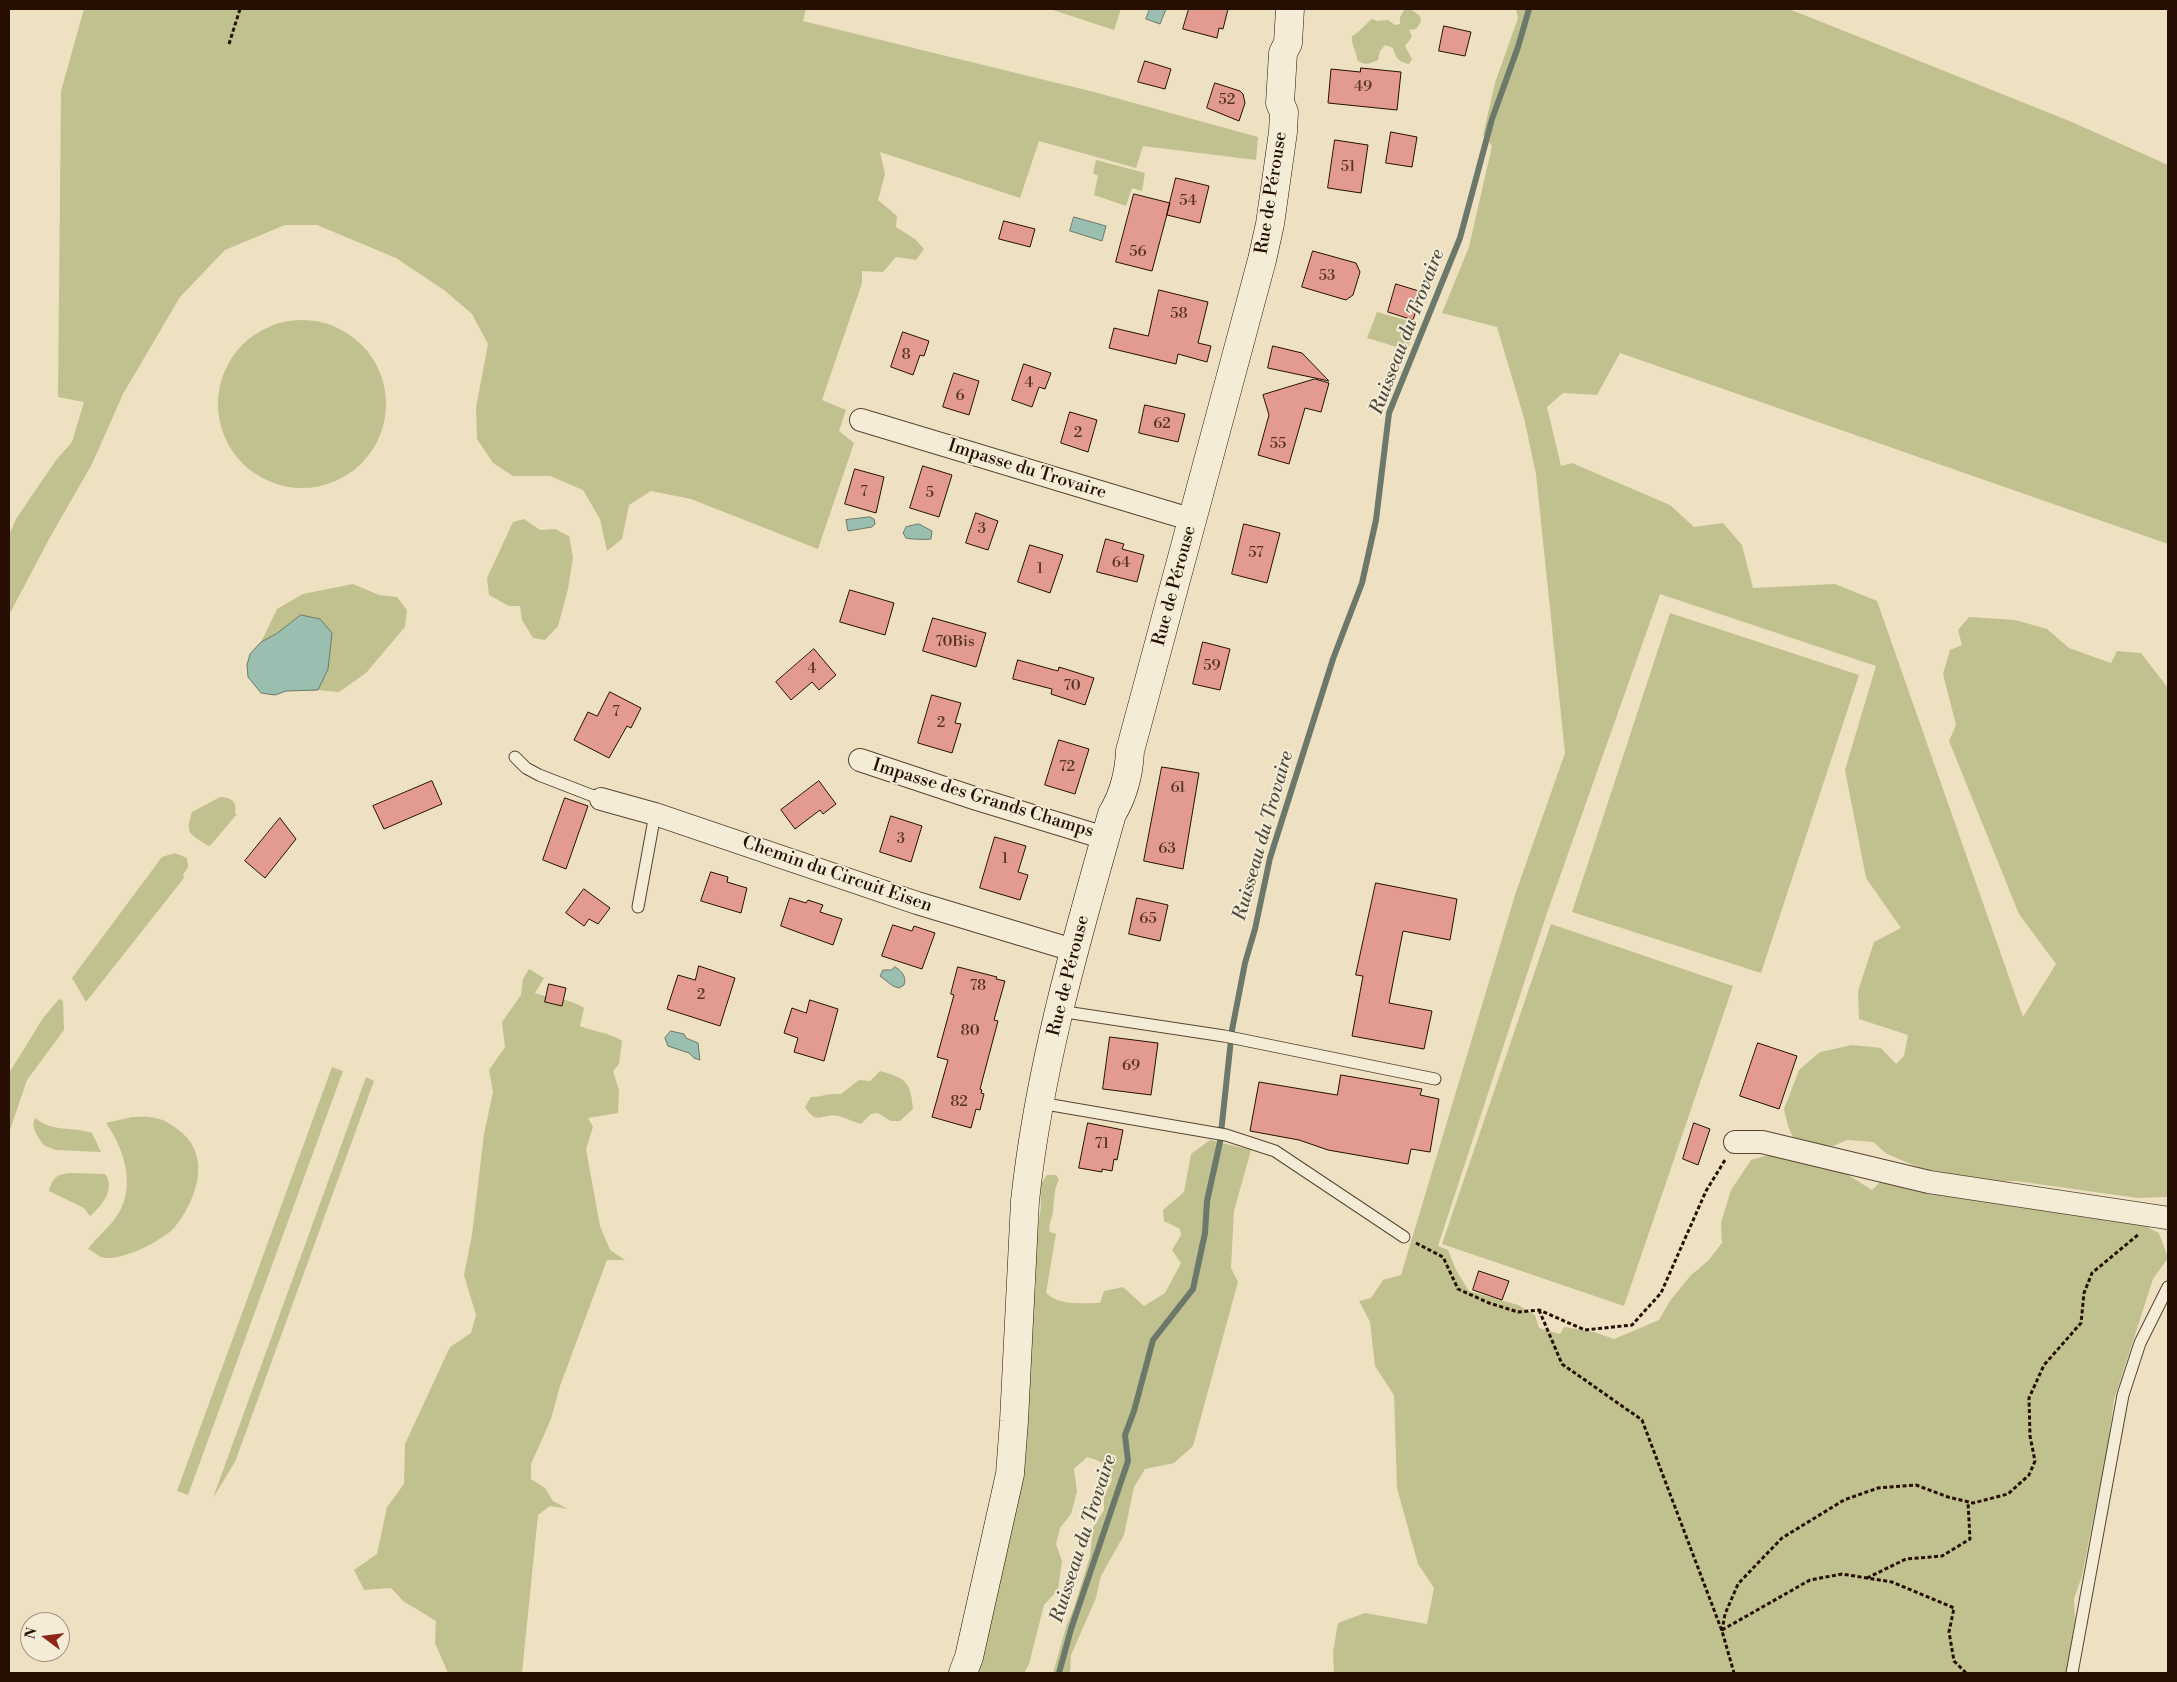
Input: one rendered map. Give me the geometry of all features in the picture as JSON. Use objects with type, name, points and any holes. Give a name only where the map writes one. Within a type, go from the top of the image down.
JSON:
[{"type":"street","name":"Rue de Pérouse","points":[[963,1673],[969,1657],[1010,1474],[1021,1251],[1030,1159],[1040,1104],[1073,950],[1112,814],[1120,800],[1129,770],[1130,751],[1193,520],[1270,224],[1284,112],[1280,103],[1283,53],[1288,42],[1290,9]]},
{"type":"street","name":"Impasse du Trovaire","points":[[861,420],[1193,520]]},
{"type":"street","name":"Impasse des Grands Champs","points":[[860,760],[977,799],[1105,838]]},
{"type":"street","name":"Chemin du Circuit Eisen","points":[[601,798],[655,814],[917,903],[1073,950]]},
{"type":"street","points":[[1735,1142],[1762,1142],[1930,1182],[2163,1217]]},
{"type":"lane","points":[[515,757],[526,768],[539,775],[601,798]]},
{"type":"lane","points":[[638,907],[655,814]]},
{"type":"lane","points":[[1059,1011],[1224,1036],[1435,1079]]},
{"type":"lane","points":[[1040,1104],[1220,1134],[1275,1151],[1404,1237]]},
{"type":"lane","points":[[2072,1673],[2123,1395],[2140,1342],[2168,1287]]},
{"type":"path","points":[[229,44],[240,9]]},
{"type":"path","points":[[1404,1237],[1443,1257],[1458,1288],[1489,1303],[1518,1312],[1539,1310],[1585,1330],[1632,1326],[1661,1293],[1706,1191],[1735,1142]]},
{"type":"path","points":[[1722,1631],[1725,1614],[1738,1584],[1749,1572],[1782,1538],[1844,1500],[1878,1488],[1916,1485],[1948,1497],[1973,1503],[2008,1494],[2029,1475],[2035,1460],[2030,1436],[2029,1398],[2044,1365],[2081,1323],[2084,1293],[2092,1273],[2163,1217]]},
{"type":"path","points":[[1539,1310],[1562,1364],[1642,1420],[1722,1631],[1734,1673]]},
{"type":"path","points":[[1867,1578],[1906,1559],[1942,1556],[1970,1539],[1968,1502]]},
{"type":"path","points":[[1722,1631],[1810,1580],[1842,1574],[1892,1582],[1954,1608],[1949,1632],[1954,1661],[1966,1673]]},
{"type":"green space","points":[[84,9],[806,9],[803,21],[1094,92],[1258,137],[1256,160],[1143,146],[1136,168],[1039,141],[1020,198],[880,152],[885,174],[878,200],[897,216],[896,227],[915,239],[924,249],[916,260],[896,257],[883,272],[862,271],[862,283],[822,400],[846,410],[839,431],[854,443],[818,549],[691,499],[651,491],[629,505],[622,539],[607,551],[600,519],[583,490],[550,476],[513,476],[493,463],[477,439],[476,408],[488,344],[472,314],[444,290],[396,258],[317,225],[285,225],[225,250],[180,297],[123,394],[92,464],[49,539],[9,615],[9,535],[16,519],[56,460],[72,442],[84,402],[58,397],[61,91]]},
{"type":"green space","points":[[1050,9],[1121,9],[1114,30]]},
{"type":"green space","points":[[1516,9],[1789,9],[2072,122],[2168,165],[2168,544],[1620,353],[1597,395],[1563,393],[1547,407],[1561,466],[1572,463],[1670,505],[1694,527],[1723,523],[1742,545],[1753,588],[1835,584],[1877,601],[2023,1017],[2056,964],[2019,914],[1949,741],[1956,725],[1943,674],[1950,650],[1962,645],[1958,630],[1969,617],[2015,620],[2047,629],[2069,648],[2111,663],[2117,651],[2141,653],[2168,688],[2168,1197],[2138,1198],[2016,1181],[1989,1182],[1920,1168],[1887,1154],[1873,1142],[1847,1140],[1833,1146],[1796,1144],[1788,1126],[1784,1109],[1799,1070],[1820,1052],[1852,1045],[1881,1048],[1896,1064],[1904,1056],[1908,1035],[1859,1019],[1858,991],[1874,942],[1901,928],[1866,878],[1845,770],[1876,666],[1660,594],[1547,913],[1438,1246],[1448,1250],[1456,1270],[1469,1291],[1518,1305],[1535,1315],[1539,1328],[1560,1334],[1564,1327],[1594,1332],[1614,1339],[1659,1320],[1670,1301],[1691,1275],[1708,1261],[1722,1243],[1721,1223],[1731,1190],[1751,1160],[1772,1154],[1832,1165],[1872,1190],[1883,1179],[2016,1207],[2135,1221],[2159,1233],[2168,1258],[2153,1279],[2114,1400],[2108,1444],[2082,1576],[2074,1599],[2075,1620],[2066,1673],[1334,1673],[1333,1652],[1338,1623],[1365,1613],[1427,1624],[1434,1588],[1418,1564],[1397,1488],[1394,1395],[1375,1366],[1370,1322],[1359,1301],[1371,1298],[1383,1280],[1401,1275],[1516,892],[1565,753],[1536,474],[1524,418],[1497,327],[1442,313],[1469,247],[1492,146],[1483,135],[1495,83],[1518,18]]},
{"type":"green space","points":[[1404,10],[1412,10],[1420,16],[1421,22],[1416,29],[1409,30],[1412,37],[1405,46],[1412,59],[1409,64],[1400,61],[1396,57],[1393,48],[1385,45],[1380,51],[1378,60],[1367,64],[1357,60],[1352,36],[1372,19],[1377,21],[1388,20],[1395,25],[1400,24],[1400,17]]},
{"type":"green space","points":[[1096,160],[1145,173],[1142,191],[1132,188],[1126,206],[1094,195],[1098,176],[1093,173]]},
{"type":"green space","points":[[1377,312],[1416,323],[1407,350],[1367,338]]},
{"type":"green space","points":[[302,320],[326,324],[341,330],[355,339],[367,351],[376,365],[382,380],[386,404],[382,428],[376,443],[367,457],[355,469],[341,478],[326,484],[302,488],[278,484],[263,478],[249,469],[237,457],[228,443],[222,428],[218,404],[222,380],[228,365],[237,351],[249,339],[263,330],[278,324]]},
{"type":"green space","points":[[524,519],[540,530],[555,529],[569,536],[573,557],[568,589],[558,626],[545,640],[533,638],[522,620],[520,606],[509,606],[489,595],[487,578],[513,522]]},
{"type":"green space","points":[[353,584],[379,595],[397,597],[407,610],[405,627],[366,673],[339,692],[318,690],[328,669],[332,634],[320,619],[301,615],[276,634],[261,642],[277,609],[303,594]]},
{"type":"green space","points":[[1670,613],[1859,675],[1761,973],[1572,912]]},
{"type":"green space","points":[[220,797],[232,800],[236,809],[235,813],[237,814],[210,846],[192,835],[189,829],[190,819],[192,812]]},
{"type":"green space","points":[[175,853],[187,858],[188,867],[183,875],[184,878],[86,1002],[72,978],[162,857]]},
{"type":"green space","points":[[1551,924],[1733,986],[1624,1306],[1442,1244]]},
{"type":"green space","points":[[529,969],[544,978],[535,993],[578,1004],[584,1008],[580,1026],[614,1036],[622,1041],[619,1064],[613,1071],[619,1090],[618,1113],[588,1118],[593,1127],[586,1149],[600,1226],[610,1250],[625,1260],[607,1260],[560,1386],[551,1419],[531,1464],[531,1479],[545,1488],[553,1501],[568,1509],[550,1506],[538,1515],[522,1673],[448,1673],[435,1643],[436,1621],[403,1601],[391,1588],[364,1590],[354,1570],[377,1554],[387,1507],[404,1484],[405,1444],[450,1347],[471,1333],[476,1315],[464,1275],[472,1235],[484,1134],[493,1092],[489,1070],[505,1047],[502,1022],[521,995],[523,979]]},
{"type":"green space","points":[[59,999],[63,1001],[64,1030],[27,1080],[9,1133],[9,1071],[43,1018]]},
{"type":"green space","points":[[332,1067],[343,1071],[188,1495],[177,1491]]},
{"type":"green space","points":[[880,1071],[901,1079],[911,1092],[913,1109],[900,1121],[891,1121],[878,1113],[871,1114],[861,1124],[833,1115],[817,1118],[809,1113],[805,1107],[811,1097],[841,1094],[859,1080],[870,1081]]},
{"type":"green space","points":[[366,1077],[374,1081],[235,1462],[213,1498]]},
{"type":"green space","points":[[132,1117],[158,1119],[169,1123],[181,1132],[191,1142],[196,1154],[197,1180],[189,1206],[174,1228],[166,1235],[136,1251],[105,1258],[88,1249],[114,1220],[121,1209],[127,1184],[126,1171],[119,1146],[106,1123]]},
{"type":"green space","points":[[35,1118],[49,1126],[92,1133],[101,1152],[56,1150],[45,1146],[34,1129]]},
{"type":"green space","points":[[1210,1140],[1251,1150],[1234,1211],[1231,1268],[1238,1282],[1193,1446],[1174,1463],[1145,1469],[1134,1487],[1124,1535],[1101,1576],[1096,1598],[1071,1655],[1070,1673],[1053,1673],[1090,1556],[1093,1528],[1104,1510],[1104,1497],[1112,1480],[1104,1464],[1087,1457],[1074,1469],[1077,1492],[1071,1514],[1060,1528],[1056,1544],[1062,1561],[1058,1590],[1044,1605],[1029,1664],[1024,1673],[974,1673],[1036,1284],[1033,1268],[1041,1206],[1040,1185],[1047,1175],[1056,1175],[1059,1179],[1049,1226],[1050,1232],[1056,1234],[1046,1293],[1065,1302],[1100,1303],[1104,1291],[1123,1287],[1144,1306],[1165,1293],[1181,1263],[1172,1250],[1181,1235],[1180,1229],[1164,1221],[1163,1210],[1184,1192],[1191,1154]]},
{"type":"green space","points":[[63,1174],[105,1174],[108,1179],[109,1185],[106,1196],[90,1216],[84,1208],[49,1191],[54,1179]]},
{"type":"shaded area","points":[[1150,9],[1166,9],[1160,24],[1146,19]]},
{"type":"shaded area","points":[[1074,217],[1106,226],[1102,241],[1070,231]]},
{"type":"shaded area","points":[[870,517],[874,519],[875,524],[872,527],[848,531],[846,520]]},
{"type":"shaded area","points":[[919,524],[932,531],[931,539],[906,538],[903,533],[906,527]]},
{"type":"shaded area","points":[[301,615],[320,619],[332,633],[328,669],[318,690],[286,691],[275,695],[261,693],[248,677],[247,665],[250,654],[261,642],[276,634]]},
{"type":"shaded area","points":[[895,967],[905,979],[904,985],[899,988],[893,986],[880,976],[883,970],[891,970]]},
{"type":"shaded area","points":[[671,1031],[684,1034],[686,1038],[698,1043],[700,1060],[694,1058],[689,1053],[668,1046],[665,1038]]},
{"type":"building","points":[[1189,9],[1228,9],[1223,29],[1219,28],[1217,38],[1183,29]]},
{"type":"building","points":[[1444,26],[1471,32],[1465,56],[1439,51]]},
{"type":"building","points":[[1145,61],[1171,69],[1165,89],[1138,82]]},
{"type":"building","points":[[1361,68],[1401,72],[1397,110],[1328,103],[1331,69],[1360,72]]},
{"type":"building","points":[[1215,83],[1240,91],[1243,94],[1245,103],[1239,121],[1207,108]]},
{"type":"building","points":[[1391,132],[1417,137],[1412,167],[1386,163]]},
{"type":"building","points":[[1335,140],[1368,145],[1361,193],[1328,188]]},
{"type":"building","points":[[1176,178],[1209,186],[1200,223],[1167,215]]},
{"type":"building","points":[[1134,194],[1170,203],[1152,271],[1116,262]]},
{"type":"building","points":[[1004,221],[1035,229],[1030,247],[999,239]]},
{"type":"building","points":[[1313,251],[1356,263],[1360,272],[1353,295],[1346,300],[1302,287]]},
{"type":"building","points":[[1396,284],[1422,292],[1413,320],[1388,312]]},
{"type":"building","points":[[1159,290],[1208,302],[1198,343],[1211,346],[1207,362],[1178,354],[1176,364],[1109,348],[1114,328],[1148,336]]},
{"type":"building","points":[[903,332],[929,341],[924,356],[920,355],[913,375],[891,367]]},
{"type":"building","points":[[1273,346],[1302,353],[1329,381],[1268,368]]},
{"type":"building","points":[[1024,364],[1051,373],[1045,389],[1039,387],[1032,407],[1012,400]]},
{"type":"building","points":[[954,373],[979,381],[969,415],[943,407]]},
{"type":"building","points":[[1315,379],[1329,383],[1321,412],[1305,408],[1289,464],[1258,455],[1269,415],[1263,395]]},
{"type":"building","points":[[1145,405],[1185,414],[1178,442],[1139,433]]},
{"type":"building","points":[[1070,412],[1097,420],[1088,452],[1061,443]]},
{"type":"building","points":[[923,466],[952,475],[939,517],[910,508]]},
{"type":"building","points":[[855,469],[884,477],[876,513],[845,504]]},
{"type":"building","points":[[976,513],[998,521],[988,550],[966,543]]},
{"type":"building","points":[[1244,524],[1280,533],[1267,583],[1232,574]]},
{"type":"building","points":[[1106,539],[1124,544],[1122,549],[1144,555],[1137,582],[1097,572]]},
{"type":"building","points":[[1030,545],[1063,555],[1050,593],[1018,582]]},
{"type":"building","points":[[850,590],[894,603],[885,635],[840,622]]},
{"type":"building","points":[[933,618],[986,633],[976,667],[923,651]]},
{"type":"building","points":[[1203,642],[1230,649],[1220,690],[1193,684]]},
{"type":"building","points":[[814,649],[836,675],[819,690],[812,682],[791,700],[776,682]]},
{"type":"building","points":[[1018,660],[1058,671],[1059,667],[1094,678],[1085,705],[1051,694],[1052,689],[1013,679]]},
{"type":"building","points":[[610,692],[641,708],[631,728],[627,726],[609,758],[574,740],[588,712],[597,716]]},
{"type":"building","points":[[932,695],[961,703],[955,723],[961,724],[952,753],[918,743]]},
{"type":"building","points":[[1059,740],[1089,749],[1075,794],[1045,785]]},
{"type":"building","points":[[1162,767],[1199,773],[1183,869],[1144,861]]},
{"type":"building","points":[[432,781],[442,804],[384,829],[373,806]]},
{"type":"building","points":[[819,781],[836,804],[823,814],[820,810],[795,829],[781,810]]},
{"type":"building","points":[[565,798],[588,806],[566,869],[543,860]]},
{"type":"building","points":[[891,816],[922,826],[911,862],[880,852]]},
{"type":"building","points":[[280,818],[296,839],[265,878],[245,861]]},
{"type":"building","points":[[995,837],[1026,846],[1018,872],[1028,875],[1020,900],[980,888]]},
{"type":"building","points":[[711,872],[728,877],[727,882],[747,888],[741,913],[701,901]]},
{"type":"building","points":[[1376,883],[1457,899],[1450,940],[1403,931],[1389,1003],[1432,1011],[1424,1049],[1352,1036],[1363,976],[1356,975]]},
{"type":"building","points":[[584,889],[610,908],[598,924],[589,919],[584,926],[566,913]]},
{"type":"building","points":[[790,898],[806,903],[808,900],[823,905],[820,912],[842,919],[833,945],[781,926]]},
{"type":"building","points":[[1137,898],[1168,905],[1160,941],[1129,934]]},
{"type":"building","points":[[893,925],[912,931],[914,926],[935,933],[922,969],[882,956]]},
{"type":"building","points":[[699,966],[735,978],[720,1026],[667,1009],[678,975],[695,980]]},
{"type":"building","points":[[958,967],[997,977],[996,979],[1005,981],[994,1020],[998,1021],[980,1089],[982,1090],[981,1093],[984,1094],[980,1110],[976,1109],[971,1128],[932,1117],[948,1060],[937,1057],[954,995],[951,994]]},
{"type":"building","points":[[549,984],[566,988],[562,1006],[545,1002]]},
{"type":"building","points":[[810,1000],[838,1009],[824,1061],[794,1052],[798,1038],[784,1033],[792,1008],[806,1013]]},
{"type":"building","points":[[1110,1037],[1158,1043],[1151,1095],[1103,1089]]},
{"type":"building","points":[[1758,1043],[1797,1056],[1779,1109],[1740,1096]]},
{"type":"building","points":[[1341,1075],[1422,1089],[1420,1095],[1439,1099],[1430,1152],[1411,1149],[1408,1164],[1328,1150],[1299,1140],[1250,1131],[1259,1082],[1337,1095]]},
{"type":"building","points":[[1088,1123],[1123,1130],[1117,1160],[1114,1159],[1112,1171],[1102,1169],[1102,1172],[1079,1168]]},
{"type":"building","points":[[1694,1123],[1710,1129],[1698,1165],[1683,1159]]},
{"type":"building","points":[[1479,1271],[1509,1281],[1502,1300],[1473,1290]]},
{"type":"waterway","name":"Ruisseau du Trovaire","points":[[1059,1673],[1071,1629],[1128,1461],[1125,1435],[1134,1411],[1153,1340],[1193,1289],[1205,1233],[1207,1201],[1220,1142],[1232,1030],[1245,963],[1255,929],[1270,858],[1333,659],[1362,583],[1376,520],[1389,413],[1460,238],[1492,119],[1518,47],[1529,9]]}]
